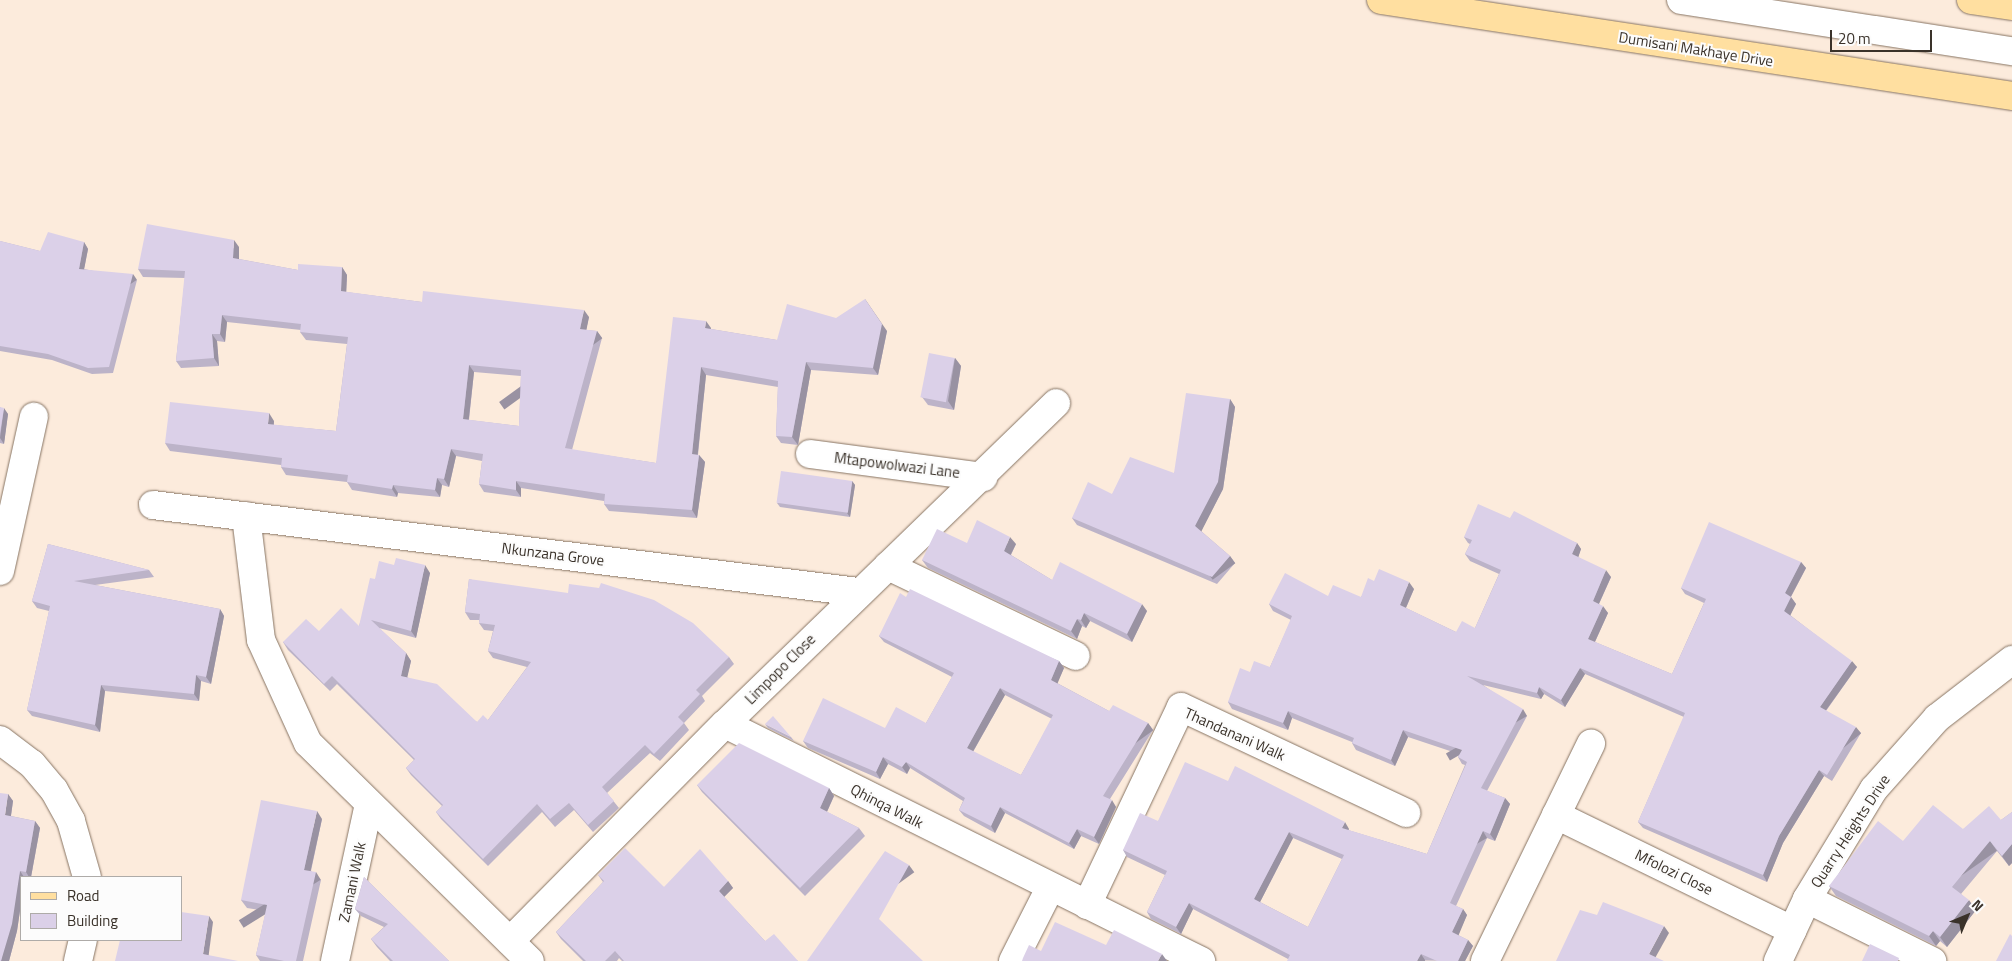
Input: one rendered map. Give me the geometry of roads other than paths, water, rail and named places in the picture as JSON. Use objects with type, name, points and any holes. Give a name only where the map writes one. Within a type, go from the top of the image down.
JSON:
[{"type":"main road","name":"Dumisani Makhaye Drive","points":[[1381,0],[2012,96]]},
{"type":"main road","points":[[1971,0],[2012,6]]},
{"type":"street","points":[[1681,0],[2012,51]]},
{"type":"street","name":"Limpopo Close","points":[[510,941],[725,724],[859,592],[983,476],[1056,403]]},
{"type":"street","points":[[0,571],[34,417]]},
{"type":"street","name":"Mtapowolwazi Lane","points":[[810,454],[983,476]]},
{"type":"street","name":"Nkunzana Grove","points":[[153,505],[859,592]]},
{"type":"street","points":[[246,516],[261,640],[280,690],[308,743],[530,961]]},
{"type":"street","points":[[888,566],[1076,656]]},
{"type":"street","name":"Quarry Heights Drive","points":[[1778,961],[1807,899],[1874,789],[1901,756],[1937,718],[2012,660]]},
{"type":"street","name":"Thandanani Walk","points":[[1088,904],[1181,707],[1406,813]]},
{"type":"street","name":"Qhinqa Walk","points":[[725,724],[1050,888],[1088,904],[1201,961]]},
{"type":"street","points":[[0,740],[32,764],[54,790],[71,821],[86,876]]},
{"type":"street","points":[[1485,961],[1591,744]]},
{"type":"street","name":"Zamani Walk","points":[[335,961],[370,804]]},
{"type":"street","name":"Mfolozi Close","points":[[1556,815],[1792,930]]},
{"type":"street","points":[[1013,961],[1050,888]]},
{"type":"street","points":[[1807,899],[1932,961]]},
{"type":"street","points":[[78,961],[83,941]]}]
